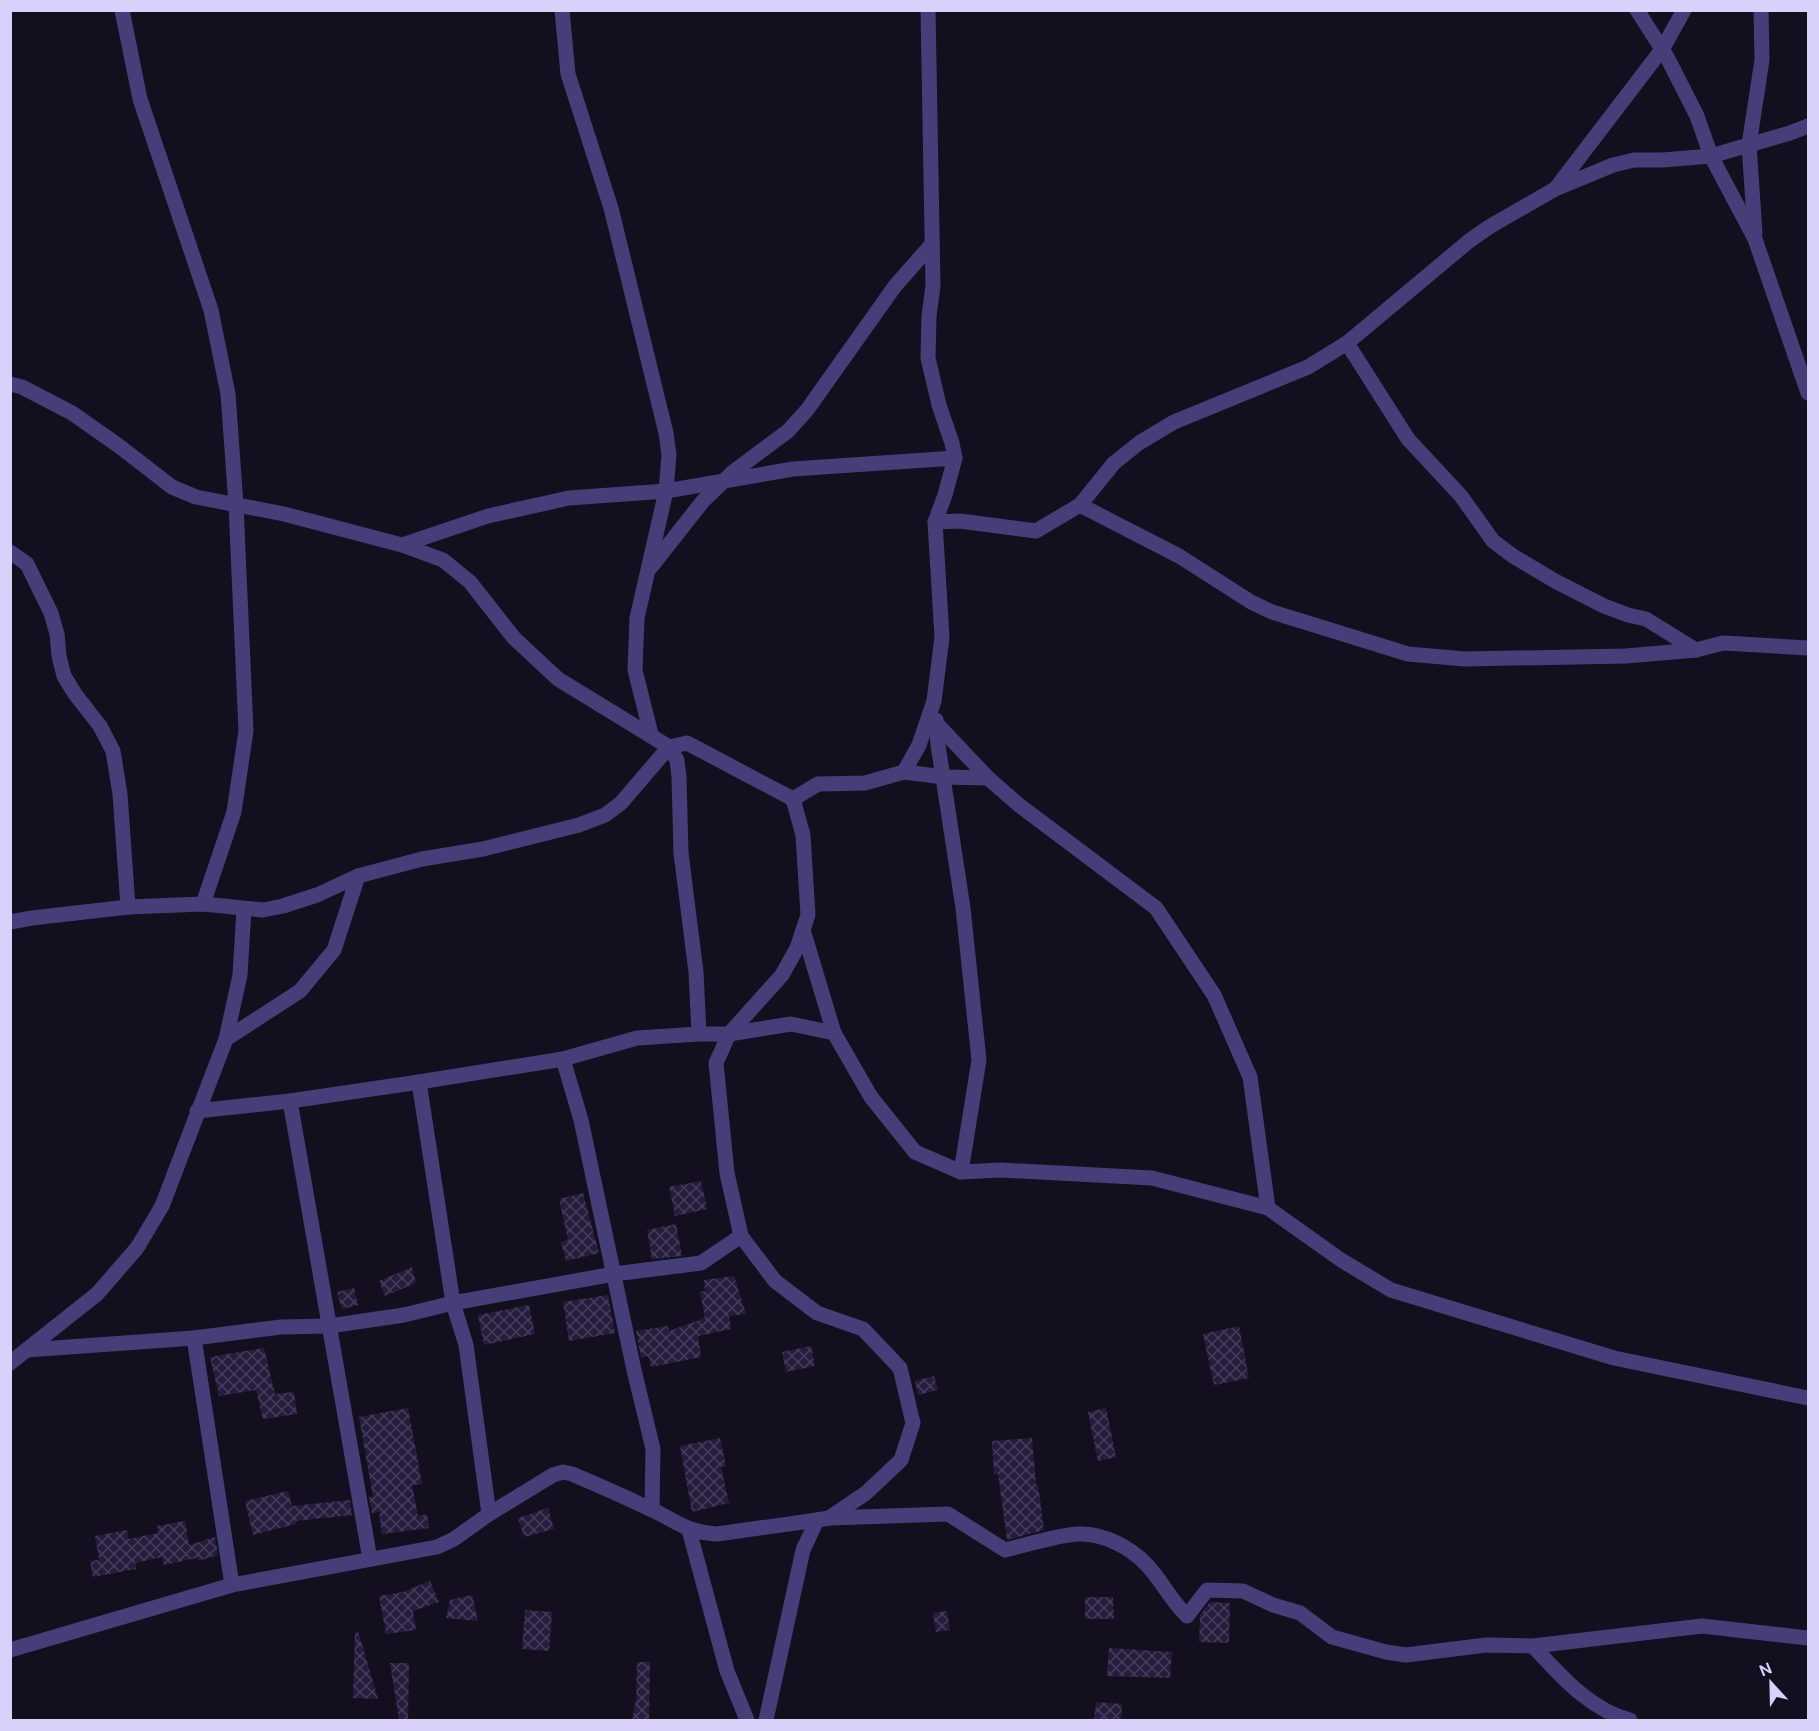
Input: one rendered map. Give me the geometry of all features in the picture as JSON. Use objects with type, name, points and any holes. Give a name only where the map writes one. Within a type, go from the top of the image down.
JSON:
[{"type":"street","points":[[123,10],[141,99],[211,310],[228,394],[236,505],[246,731],[234,812],[202,903]]},
{"type":"street","points":[[562,10],[568,74],[611,208],[666,432],[669,455],[666,490],[637,618],[635,670],[651,734]]},
{"type":"street","points":[[904,772],[919,745],[934,701],[942,637],[935,522],[955,458],[928,358],[929,316],[933,286],[928,10]]},
{"type":"street","points":[[1637,10],[1663,48],[1697,116],[1711,156],[1755,239],[1809,393]]},
{"type":"street","points":[[1555,189],[1663,48],[1684,10]]},
{"type":"street","points":[[1755,239],[1749,145],[1761,70],[1761,10]]},
{"type":"street","points":[[935,522],[960,521],[1036,531],[1080,505],[1114,463],[1139,443],[1174,422],[1308,367],[1347,343],[1411,292],[1469,241],[1555,189],[1624,161],[1711,156],[1809,126]]},
{"type":"street","points":[[649,569],[703,501],[726,479],[788,431],[807,410],[895,286],[932,244]]},
{"type":"street","points":[[1347,343],[1408,439],[1461,496],[1493,541],[1555,581],[1612,609],[1646,619],[1696,650]]},
{"type":"street","points":[[10,384],[22,387],[72,413],[119,446],[172,488],[196,497],[284,514],[402,545],[443,560],[470,582],[514,638],[558,679],[669,747],[677,760],[679,777],[681,853],[696,972],[699,1034]]},
{"type":"street","points":[[402,545],[488,516],[569,498],[666,490],[793,469],[955,458]]},
{"type":"street","points":[[1080,505],[1179,556],[1251,602],[1272,612],[1408,654],[1465,659],[1626,656],[1696,650],[1723,643],[1809,648]]},
{"type":"street","points":[[10,552],[27,564],[51,613],[64,676],[100,726],[113,751],[120,794],[128,907]]},
{"type":"street","points":[[934,701],[963,908],[979,1060],[962,1172]]},
{"type":"street","points":[[936,723],[988,778],[1019,805],[1156,908],[1214,995],[1250,1077],[1268,1208]]},
{"type":"street","points":[[10,922],[128,907],[202,903],[263,910],[283,906],[317,895],[358,876],[422,859],[483,849],[579,825],[604,815],[621,803],[669,747],[687,743],[794,799],[803,835],[808,915],[797,948],[782,975],[729,1034],[716,1064],[727,1173],[741,1236],[775,1281],[817,1313],[863,1329],[900,1368],[913,1423],[901,1460],[866,1492],[823,1519],[803,1550],[766,1720]]},
{"type":"street","points":[[794,799],[818,784],[865,783],[904,772],[944,777],[988,778]]},
{"type":"street","points":[[226,1039],[300,991],[334,950],[358,876]]},
{"type":"street","points":[[10,1363],[97,1294],[137,1248],[162,1206],[226,1039],[240,975],[244,909]]},
{"type":"street","points":[[803,930],[834,1033],[871,1097],[915,1152],[962,1172],[1001,1170],[1152,1178],[1268,1208],[1341,1260],[1391,1290],[1614,1358],[1809,1398]]},
{"type":"street","points":[[197,1111],[291,1101],[563,1059],[637,1038],[729,1034],[791,1024],[834,1033]]},
{"type":"street","points":[[563,1059],[581,1120],[653,1449],[652,1509]]},
{"type":"street","points":[[419,1082],[453,1303],[466,1345],[489,1514]]},
{"type":"street","points":[[291,1101],[370,1559]]},
{"type":"street","points":[[27,1350],[194,1338],[281,1327],[329,1326],[404,1315],[453,1303],[614,1274],[701,1263],[741,1236]]},
{"type":"street","points":[[194,1338],[232,1585]]},
{"type":"street","points":[[10,1650],[232,1585],[437,1547],[454,1539],[489,1514],[553,1475],[563,1472],[652,1509],[689,1530],[717,1534],[823,1519],[948,1514],[1005,1550],[1078,1534],[1106,1539],[1127,1548],[1148,1565],[1177,1606],[1187,1616],[1207,1590],[1242,1591],[1273,1605],[1300,1613],[1332,1637],[1386,1652],[1406,1655],[1486,1645],[1533,1646],[1702,1626],[1809,1638]]},
{"type":"street","points":[[689,1530],[728,1671],[747,1720]]},
{"type":"street","points":[[1533,1646],[1575,1689],[1614,1716],[1630,1720]]},
{"type":"building","points":[[701,1181],[707,1209],[675,1216],[669,1187]]},
{"type":"building","points":[[583,1193],[599,1253],[566,1261],[561,1242],[568,1240],[559,1199]]},
{"type":"building","points":[[676,1224],[682,1256],[652,1259],[647,1230]]},
{"type":"building","points":[[412,1267],[416,1283],[385,1296],[379,1281]]},
{"type":"building","points":[[734,1276],[746,1314],[729,1316],[731,1329],[698,1336],[701,1357],[651,1367],[648,1356],[641,1358],[636,1331],[668,1326],[669,1331],[705,1318],[700,1292],[705,1291],[704,1280]]},
{"type":"building","points":[[354,1288],[358,1305],[342,1309],[337,1292]]},
{"type":"building","points":[[608,1295],[615,1333],[569,1341],[563,1302]]},
{"type":"building","points":[[529,1305],[535,1334],[484,1345],[478,1315]]},
{"type":"building","points":[[1239,1326],[1249,1378],[1214,1385],[1203,1334]]},
{"type":"building","points":[[811,1346],[815,1366],[786,1372],[782,1352]]},
{"type":"building","points":[[264,1348],[275,1394],[294,1392],[297,1414],[263,1419],[256,1390],[219,1396],[210,1357]]},
{"type":"building","points":[[934,1376],[938,1390],[918,1395],[915,1381]]},
{"type":"building","points":[[408,1408],[422,1484],[412,1485],[418,1516],[427,1514],[429,1528],[382,1534],[379,1512],[372,1513],[369,1497],[373,1497],[359,1417]]},
{"type":"building","points":[[1106,1408],[1116,1457],[1098,1461],[1088,1412]]},
{"type":"building","points":[[720,1438],[726,1466],[721,1467],[729,1503],[692,1512],[680,1446]]},
{"type":"building","points":[[1032,1438],[1036,1485],[1038,1485],[1044,1530],[1007,1540],[998,1474],[994,1474],[992,1441]]},
{"type":"building","points":[[288,1491],[292,1506],[350,1500],[352,1515],[296,1521],[296,1524],[253,1535],[245,1501]]},
{"type":"building","points":[[548,1508],[554,1529],[524,1537],[518,1518]]},
{"type":"building","points":[[185,1521],[189,1545],[215,1537],[218,1555],[198,1561],[197,1558],[164,1565],[162,1557],[135,1563],[136,1569],[93,1577],[90,1561],[99,1560],[95,1536],[127,1530],[128,1539],[158,1533],[157,1526]]},
{"type":"building","points":[[430,1581],[439,1602],[413,1611],[416,1630],[386,1634],[379,1596],[403,1592]]},
{"type":"building","points":[[472,1595],[478,1621],[446,1618],[450,1600]]},
{"type":"building","points":[[1085,1597],[1113,1597],[1114,1619],[1085,1619]]},
{"type":"building","points":[[1210,1602],[1230,1603],[1229,1643],[1199,1642],[1200,1615]]},
{"type":"building","points":[[525,1610],[552,1612],[549,1651],[522,1649]]},
{"type":"building","points":[[947,1611],[950,1630],[936,1632],[933,1613]]},
{"type":"building","points":[[358,1631],[378,1699],[353,1698],[355,1632]]},
{"type":"building","points":[[1109,1648],[1172,1652],[1170,1678],[1107,1676]]},
{"type":"building","points":[[637,1662],[650,1662],[649,1720],[632,1720],[636,1700]]},
{"type":"building","points":[[390,1663],[409,1663],[408,1720],[399,1720]]},
{"type":"building","points":[[1096,1702],[1122,1704],[1121,1720],[1094,1720]]}]
